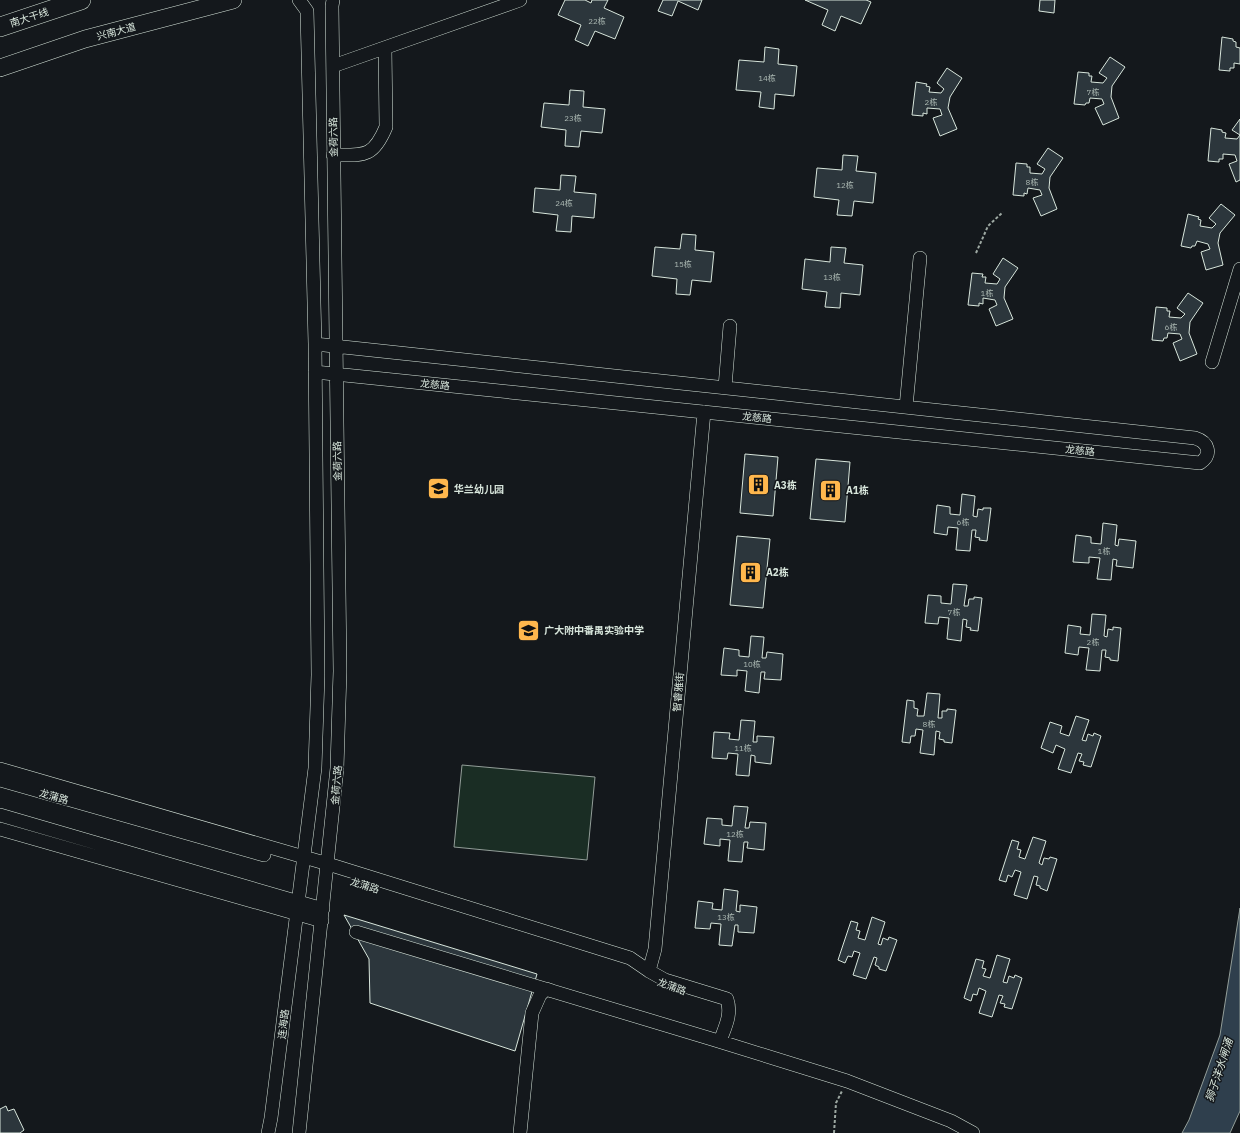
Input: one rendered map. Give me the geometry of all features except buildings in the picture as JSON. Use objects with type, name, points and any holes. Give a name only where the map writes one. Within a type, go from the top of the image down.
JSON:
[{"type":"highway","name":"南大干线","points":[[0,27],[81,0]]},
{"type":"main road","name":"兴南大道","points":[[0,68],[85,39],[233,0]]},
{"type":"street","points":[[297,908],[315,768],[318,675],[314,372],[315,344],[307,12],[299,0]]},
{"type":"street","name":"金荷六路","points":[[322,915],[328,869],[337,768],[340,671],[332,66],[333,0]]},
{"type":"street","points":[[332,66],[520,0]]},
{"type":"street","points":[[333,156],[363,155],[375,148],[381,138],[386,127],[385,48]]},
{"type":"street","points":[[315,344],[906,407],[920,258]]},
{"type":"street","points":[[1212,362],[1240,269]]},
{"type":"street","points":[[725,387],[730,326]]},
{"type":"street","name":"龙慈路","points":[[314,372],[1200,463],[1204,460],[1207,453],[1207,445],[1203,440],[1195,438],[906,407]]},
{"type":"street","name":"智睿雅街","points":[[649,971],[655,949],[704,412]]},
{"type":"street","name":"龙蒲路","points":[[0,769],[303,862]]},
{"type":"street","name":"龙蒲路","points":[[0,780],[328,869],[630,958],[665,980],[722,1002]]},
{"type":"street","points":[[0,816],[297,908]]},
{"type":"street","points":[[0,829],[322,915],[299,1133]]},
{"type":"street","name":"龙蒲路","points":[[328,869],[627,965],[661,984],[722,1002]]},
{"type":"street","name":"连海路","points":[[268,1133],[297,908]]},
{"type":"street","points":[[356,932],[714,1039],[848,1081],[951,1121],[973,1133]]},
{"type":"street","points":[[520,1133],[532,1013],[540,995],[546,989]]},
{"type":"street","points":[[714,1039],[729,1015],[727,999],[722,1002]]},
{"type":"path","points":[[976,253],[988,226],[1003,212]]},
{"type":"path","points":[[834,1133],[836,1104],[848,1081]]},
{"type":"green space","points":[[462,765],[595,777],[587,860],[454,847]]},
{"type":"water","name":"狮子洋水闸涌","points":[[1240,908],[1240,1111],[1230,1133],[1182,1133],[1189,1120],[1220,1035]]},
{"type":"place","name":"A3栋","points":[[759,485]]},
{"type":"place","name":"华兰幼儿园","points":[[439,489]]},
{"type":"place","name":"A1栋","points":[[830,490]]},
{"type":"place","name":"A2栋","points":[[750,572]]},
{"type":"place","name":"广大附中番禺实验中学","points":[[528,630]]}]
